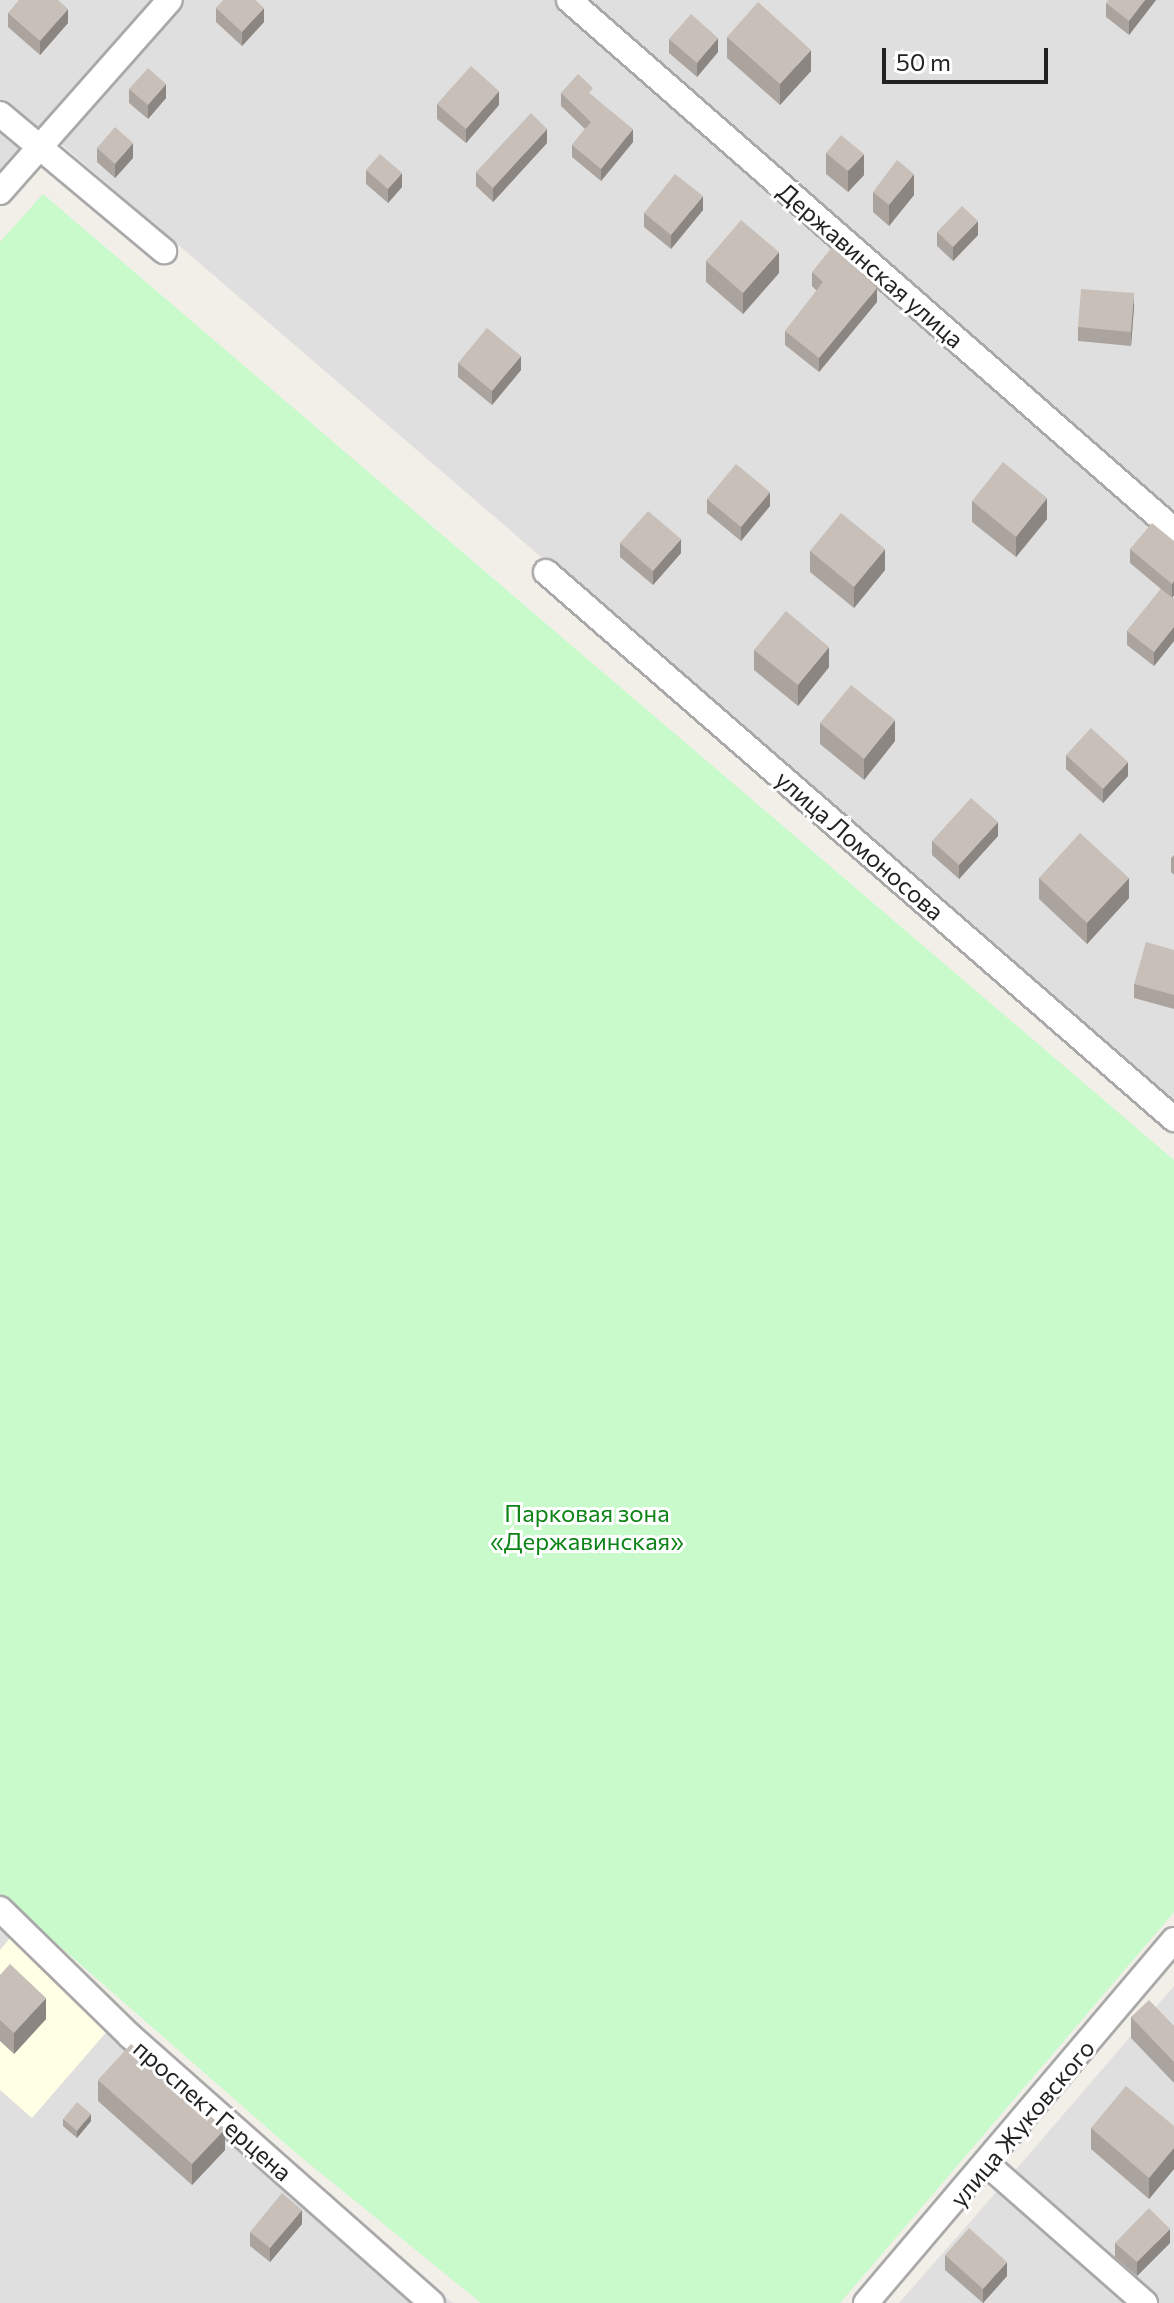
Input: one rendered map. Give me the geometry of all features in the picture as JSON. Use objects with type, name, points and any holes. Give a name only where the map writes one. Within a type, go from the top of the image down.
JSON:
[{"type":"street","points":[[0,192],[170,0]]},
{"type":"street","name":"Державинская улица","points":[[569,0],[1174,530]]},
{"type":"street","points":[[0,114],[164,251]]},
{"type":"street","name":"улица Ломоносова","points":[[546,572],[1174,1119]]},
{"type":"street","name":"проспект Герцена","points":[[0,1909],[130,2036],[432,2303]]},
{"type":"street","name":"улица Жуковского","points":[[866,2303],[988,2165],[1174,1940]]},
{"type":"street","points":[[988,2165],[1145,2303]]},
{"type":"shaded area","points":[[0,0],[1174,0],[1174,1101],[40,126],[0,177]]},
{"type":"shaded area","points":[[0,1925],[236,2133],[453,2303],[0,2303]]},
{"type":"shaded area","points":[[10,1938],[109,2029],[32,2118],[0,2090],[0,1950]]},
{"type":"shaded area","points":[[1174,1986],[1174,2303],[899,2303],[1006,2181]]},
{"type":"green space","name":"Парковая зона «Державинская»","points":[[43,194],[1174,1160],[1174,1912],[840,2303],[481,2303],[296,2153],[0,1894],[0,242]]},
{"type":"building","points":[[19,0],[58,0],[68,9],[40,41],[8,13]]},
{"type":"building","points":[[223,0],[255,0],[264,8],[242,32],[216,8]]},
{"type":"building","points":[[1108,0],[1145,0],[1129,21],[1106,3]]},
{"type":"building","points":[[758,2],[811,50],[780,84],[727,37]]},
{"type":"building","points":[[691,14],[718,38],[697,63],[669,39]]},
{"type":"building","points":[[471,66],[499,91],[466,129],[437,104]]},
{"type":"building","points":[[148,68],[166,84],[148,105],[129,89]]},
{"type":"building","points":[[578,74],[593,88],[589,93],[633,129],[601,169],[572,145],[591,122],[561,93]]},
{"type":"building","points":[[531,113],[547,129],[493,188],[476,172]]},
{"type":"building","points":[[115,127],[133,143],[115,164],[97,148]]},
{"type":"building","points":[[841,135],[864,154],[848,171],[826,153]]},
{"type":"building","points":[[380,154],[402,173],[388,189],[366,170]]},
{"type":"building","points":[[897,160],[914,174],[889,205],[873,192]]},
{"type":"building","points":[[675,174],[703,196],[671,235],[644,213]]},
{"type":"building","points":[[962,206],[978,221],[953,247],[937,232]]},
{"type":"building","points":[[741,220],[779,252],[743,293],[706,261]]},
{"type":"building","points":[[833,246],[877,288],[819,358],[785,331],[823,282],[812,272]]},
{"type":"building","points":[[1081,289],[1134,293],[1131,332],[1078,327]]},
{"type":"building","points":[[487,328],[521,356],[492,391],[458,363]]},
{"type":"building","points":[[1003,462],[1047,498],[1016,537],[972,501]]},
{"type":"building","points":[[736,464],[770,492],[741,527],[707,499]]},
{"type":"building","points":[[648,511],[681,539],[653,571],[620,543]]},
{"type":"building","points":[[841,513],[885,549],[854,587],[810,551]]},
{"type":"building","points":[[1152,523],[1174,541],[1172,584],[1130,549]]},
{"type":"building","points":[[1161,589],[1174,599],[1174,627],[1154,652],[1127,631]]},
{"type":"building","points":[[786,611],[829,647],[798,685],[754,650]]},
{"type":"building","points":[[851,685],[895,720],[864,759],[820,723]]},
{"type":"building","points":[[1091,728],[1128,762],[1103,789],[1066,755]]},
{"type":"building","points":[[971,798],[998,822],[959,865],[932,841]]},
{"type":"building","points":[[1080,833],[1129,878],[1087,923],[1039,878]]},
{"type":"building","points":[[1146,942],[1174,950],[1174,995],[1134,984]]},
{"type":"building","points":[[10,1964],[46,1998],[14,2033],[0,2020],[0,1975]]},
{"type":"building","points":[[1149,2000],[1174,2026],[1174,2062],[1131,2017]]},
{"type":"building","points":[[131,2044],[225,2129],[192,2164],[98,2080]]},
{"type":"building","points":[[1126,2086],[1174,2126],[1174,2148],[1149,2178],[1091,2128]]},
{"type":"building","points":[[77,2102],[91,2114],[77,2131],[63,2119]]},
{"type":"building","points":[[282,2193],[302,2210],[270,2248],[250,2232]]},
{"type":"building","points":[[1149,2208],[1170,2229],[1137,2262],[1115,2243]]},
{"type":"building","points":[[969,2228],[1007,2262],[983,2289],[945,2255]]}]
